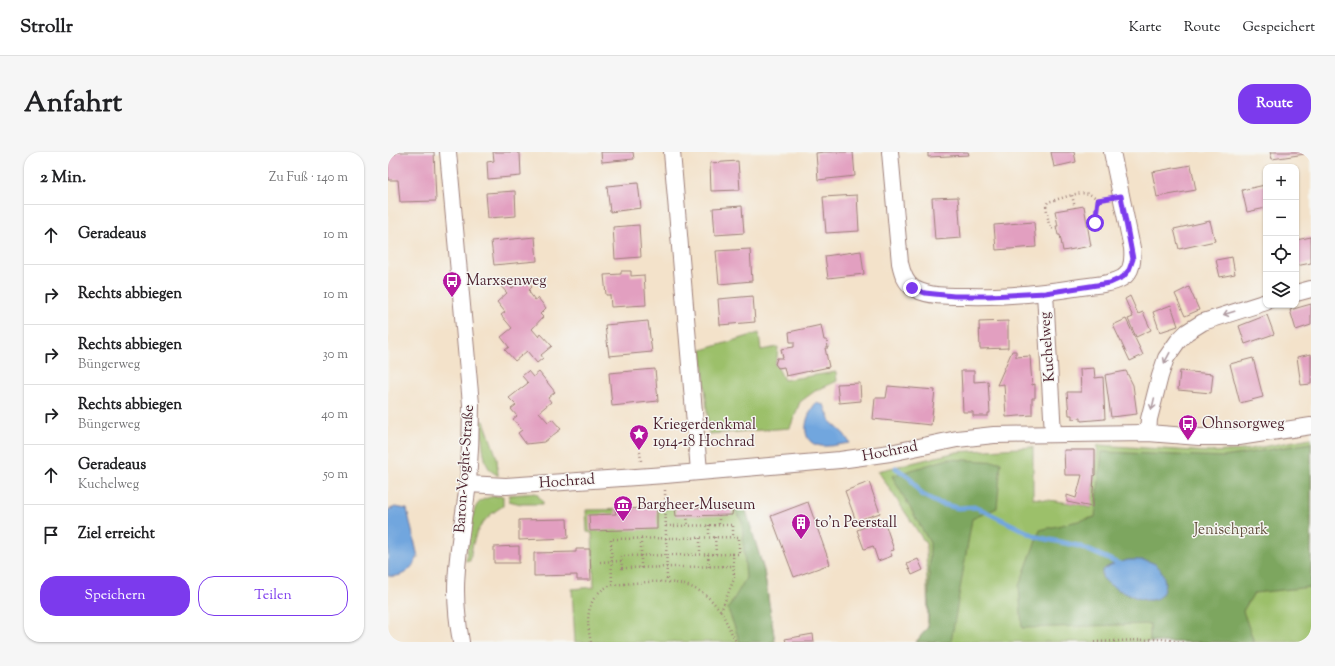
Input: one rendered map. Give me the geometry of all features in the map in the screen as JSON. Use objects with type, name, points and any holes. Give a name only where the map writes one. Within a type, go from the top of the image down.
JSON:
[{"type":"street","name":"Baron-Voght-Straße","points":[[448,152],[470,381],[471,427],[468,484],[460,538],[456,589],[457,615],[461,642]]},
{"type":"street","points":[[672,152],[699,472]]},
{"type":"street","name":"Kuchelweg","points":[[890,152],[900,263],[903,276],[912,288],[925,293],[954,296],[1045,293],[1054,434]]},
{"type":"street","points":[[1045,293],[1110,283],[1123,277],[1129,270],[1133,259],[1112,152]]},
{"type":"street","points":[[1299,292],[1311,289]]},
{"type":"street","points":[[1148,433],[1149,419],[1160,376],[1166,358],[1178,341],[1187,332],[1203,322],[1263,303]]},
{"type":"street","name":"Hochrad","points":[[468,484],[506,486],[665,475],[856,459],[969,437],[994,435],[1148,433],[1239,437],[1311,426]]},
{"type":"path","points":[[1057,229],[1051,228],[1049,225],[1046,205],[1048,202],[1085,192],[1098,200],[1121,196]]},
{"type":"path","points":[[1072,195],[1075,208]]},
{"type":"path","points":[[1088,227],[1095,223],[1098,200]]},
{"type":"path","points":[[640,452],[641,465]]},
{"type":"path","points":[[665,475],[667,582]]},
{"type":"path","points":[[687,515],[688,526]]},
{"type":"path","points":[[719,515],[719,525]]},
{"type":"path","points":[[709,525],[709,537]]},
{"type":"path","points":[[666,526],[733,525],[733,537]]},
{"type":"path","points":[[715,537],[716,554]]},
{"type":"path","points":[[612,585],[611,540],[738,537],[739,554],[621,556],[622,568],[733,566]]},
{"type":"path","points":[[700,538],[700,554]]},
{"type":"path","points":[[641,539],[641,568]]},
{"type":"path","points":[[708,554],[708,567]]},
{"type":"path","points":[[721,611],[734,580],[733,554]]},
{"type":"path","points":[[600,562],[621,561]]},
{"type":"path","points":[[591,642],[587,623],[588,612],[598,594],[612,585],[667,582],[684,585],[701,592],[711,600],[721,611],[736,642]]},
{"type":"path","points":[[1094,642],[1161,638],[1183,642]]},
{"type":"green space","points":[[759,333],[761,350],[778,347],[775,364],[784,380],[836,372],[837,381],[815,391],[800,402],[790,428],[709,434],[702,350]]},
{"type":"green space","points":[[481,421],[484,421],[497,458],[498,476],[490,470],[485,460]]},
{"type":"green space","name":"Jenischpark","points":[[1311,438],[1311,642],[916,642],[928,627],[926,544],[878,471],[957,452],[1033,447],[1033,498],[1078,504],[1091,508],[1098,445],[1210,452],[1245,450]]},
{"type":"green space","name":"Jenischpark","points":[[1311,443],[1311,587],[1254,593],[1243,611],[1254,642],[1150,642],[1150,624],[1022,628],[1019,586],[1040,530],[1095,517],[1102,452],[1224,457]]},
{"type":"green space","points":[[948,459],[1001,462],[997,508],[972,519],[951,642],[916,642],[928,627],[930,543],[892,476]]},
{"type":"green space","points":[[536,493],[543,504],[521,504],[509,501],[509,495]]},
{"type":"green space","points":[[503,496],[503,506],[483,522],[473,543],[470,561],[466,561],[471,523],[477,505],[482,500]]},
{"type":"green space","points":[[733,507],[745,507],[764,571],[775,642],[740,642],[728,609],[746,578],[742,522]]},
{"type":"green space","points":[[745,507],[764,571],[775,642],[575,642],[572,589],[594,587],[592,533],[587,532],[586,510]]},
{"type":"water","points":[[816,403],[824,405],[831,422],[844,434],[850,443],[821,446],[814,444],[809,440],[806,434],[807,421],[812,408]]},
{"type":"water","points":[[395,507],[407,509],[418,557],[406,572],[398,576],[388,576],[388,510]]},
{"type":"water","points":[[1128,560],[1147,561],[1158,566],[1164,577],[1165,583],[1162,594],[1151,600],[1142,599],[1127,594],[1107,583],[1102,577],[1102,570],[1111,565]]},
{"type":"building","points":[[396,152],[434,152],[436,201],[400,202],[398,180],[388,180],[388,154],[396,154]]},
{"type":"building","points":[[493,152],[520,153],[521,176],[488,179],[487,162],[494,161]]},
{"type":"building","points":[[601,152],[633,152],[634,159],[602,162]]},
{"type":"building","points":[[853,152],[855,176],[818,180],[816,153]]},
{"type":"building","points":[[928,152],[968,152],[969,155],[928,157]]},
{"type":"building","points":[[1051,152],[1074,152],[1076,162],[1054,167]]},
{"type":"building","points":[[1270,152],[1305,152],[1305,154],[1272,159]]},
{"type":"building","points":[[738,161],[740,190],[711,191],[710,163]]},
{"type":"building","points":[[1191,165],[1196,190],[1157,197],[1152,172]]},
{"type":"building","points":[[638,183],[641,208],[610,212],[607,186]]},
{"type":"building","points":[[1263,185],[1263,209],[1247,212],[1242,190]]},
{"type":"building","points":[[515,191],[516,216],[488,218],[486,193]]},
{"type":"building","points":[[857,195],[859,231],[826,233],[823,197]]},
{"type":"building","points":[[958,197],[961,238],[935,240],[932,198]]},
{"type":"building","points":[[742,206],[744,233],[715,235],[713,208]]},
{"type":"building","points":[[1084,206],[1091,246],[1063,251],[1060,235],[1058,235],[1056,226],[1058,226],[1055,211]]},
{"type":"building","points":[[1210,221],[1215,241],[1179,249],[1174,229]]},
{"type":"building","points":[[1034,222],[1036,247],[996,250],[994,225]]},
{"type":"building","points":[[639,225],[641,257],[615,259],[613,227]]},
{"type":"building","points":[[535,237],[537,261],[494,265],[491,241]]},
{"type":"building","points":[[1311,237],[1311,263],[1299,265],[1299,239]]},
{"type":"building","points":[[750,249],[752,281],[719,284],[716,251]]},
{"type":"building","points":[[861,251],[864,274],[828,278],[825,256]]},
{"type":"building","points":[[1232,257],[1235,274],[1220,277],[1216,260]]},
{"type":"building","points":[[621,271],[631,271],[631,276],[644,275],[646,305],[611,307],[610,295],[606,295],[604,275],[621,274]]},
{"type":"building","points":[[525,278],[532,287],[529,292],[535,300],[538,298],[546,308],[540,314],[543,317],[532,329],[539,337],[541,334],[552,346],[541,355],[543,358],[537,363],[527,351],[515,361],[505,350],[509,347],[501,337],[512,328],[501,315],[505,312],[497,302],[507,293],[499,284],[505,280],[512,288]]},
{"type":"building","points":[[1189,287],[1199,310],[1185,316],[1175,294]]},
{"type":"building","points":[[753,296],[755,322],[720,325],[718,299]]},
{"type":"building","points":[[1130,296],[1138,314],[1143,312],[1151,330],[1136,337],[1128,319],[1133,317],[1125,299]]},
{"type":"building","points":[[1311,304],[1311,325],[1296,330],[1290,310]]},
{"type":"building","points":[[1171,305],[1178,326],[1160,332],[1153,312]]},
{"type":"building","points":[[1267,315],[1274,334],[1245,344],[1239,326]]},
{"type":"building","points":[[1126,319],[1143,355],[1130,361],[1113,325]]},
{"type":"building","points":[[648,321],[652,352],[609,356],[605,325]]},
{"type":"building","points":[[1008,321],[1008,348],[980,349],[979,322]]},
{"type":"building","points":[[821,325],[824,340],[827,340],[828,348],[825,348],[829,367],[786,376],[784,367],[778,368],[775,364],[777,358],[783,358],[781,349],[794,347],[794,342],[790,342],[789,332]]},
{"type":"building","points":[[1012,351],[1016,351],[1016,357],[1030,356],[1032,385],[1035,384],[1035,398],[1032,398],[1032,415],[1006,417],[1004,384],[997,385]]},
{"type":"building","points":[[1311,354],[1311,384],[1301,385],[1297,357]]},
{"type":"building","points":[[1253,358],[1263,397],[1240,403],[1230,364]]},
{"type":"building","points":[[1094,368],[1095,378],[1103,377],[1105,419],[1081,421],[1081,418],[1072,419],[1072,415],[1069,415],[1067,392],[1081,392],[1080,369]]},
{"type":"building","points":[[655,369],[658,401],[612,406],[609,373]]},
{"type":"building","points":[[528,371],[533,377],[539,372],[555,392],[548,398],[551,402],[539,412],[548,422],[552,419],[561,429],[544,442],[526,444],[518,433],[522,430],[513,419],[517,416],[511,409],[516,405],[509,398],[528,383],[522,376]]},
{"type":"building","points":[[961,371],[974,371],[974,382],[988,381],[990,413],[988,413],[988,416],[973,416],[973,412],[963,412]]},
{"type":"building","points":[[1126,371],[1133,385],[1137,414],[1111,417],[1105,375]]},
{"type":"building","points":[[1180,371],[1213,374],[1211,393],[1178,390]]},
{"type":"building","points":[[860,383],[861,401],[839,403],[837,384]]},
{"type":"building","points":[[888,386],[935,390],[931,425],[873,419],[875,398],[886,398]]},
{"type":"building","points":[[1064,450],[1095,450],[1095,475],[1092,507],[1067,502],[1067,495],[1076,498],[1082,475],[1065,475]]},
{"type":"building","points":[[869,482],[880,513],[856,521],[845,491]]},
{"type":"building","name":"to'n Peerstall","points":[[808,502],[830,564],[794,577],[771,516]]},
{"type":"building","points":[[733,507],[732,515],[676,516],[675,508]]},
{"type":"building","name":"Bargheer-Museum","points":[[657,508],[657,529],[590,531],[589,515],[616,514],[615,509]]},
{"type":"building","points":[[567,519],[568,538],[519,540],[519,520]]},
{"type":"building","points":[[884,520],[894,550],[890,551],[892,556],[878,561],[873,546],[864,549],[857,530]]},
{"type":"building","points":[[519,546],[519,563],[494,563],[494,547]]},
{"type":"building","points":[[576,549],[590,549],[591,580],[577,580],[577,575],[534,576],[534,553],[576,552]]},
{"type":"building","points":[[918,559],[923,570],[912,575],[907,564]]},
{"type":"building","points":[[813,634],[814,642],[786,642],[785,639]]},
{"type":"waterway","points":[[896,468],[910,478],[921,494],[938,503],[958,508],[976,507],[1037,537],[1079,546],[1124,566]]},
{"type":"place","name":"Marxsenweg","points":[[452,298]]},
{"type":"place","name":"Ohnsorgweg","points":[[1188,441]]},
{"type":"place","name":"Kriegerdenkmal 1914-18 Hochrad","points":[[639,451]]},
{"type":"place","name":"Bargheer-Museum","points":[[623,522]]},
{"type":"place","name":"to'n Peerstall","points":[[801,540]]},
{"type":"route","points":[[912,288],[925,293],[954,296],[990,296],[1045,293],[1110,283],[1123,277],[1129,270],[1133,259],[1121,196],[1098,200],[1095,223]]}]
